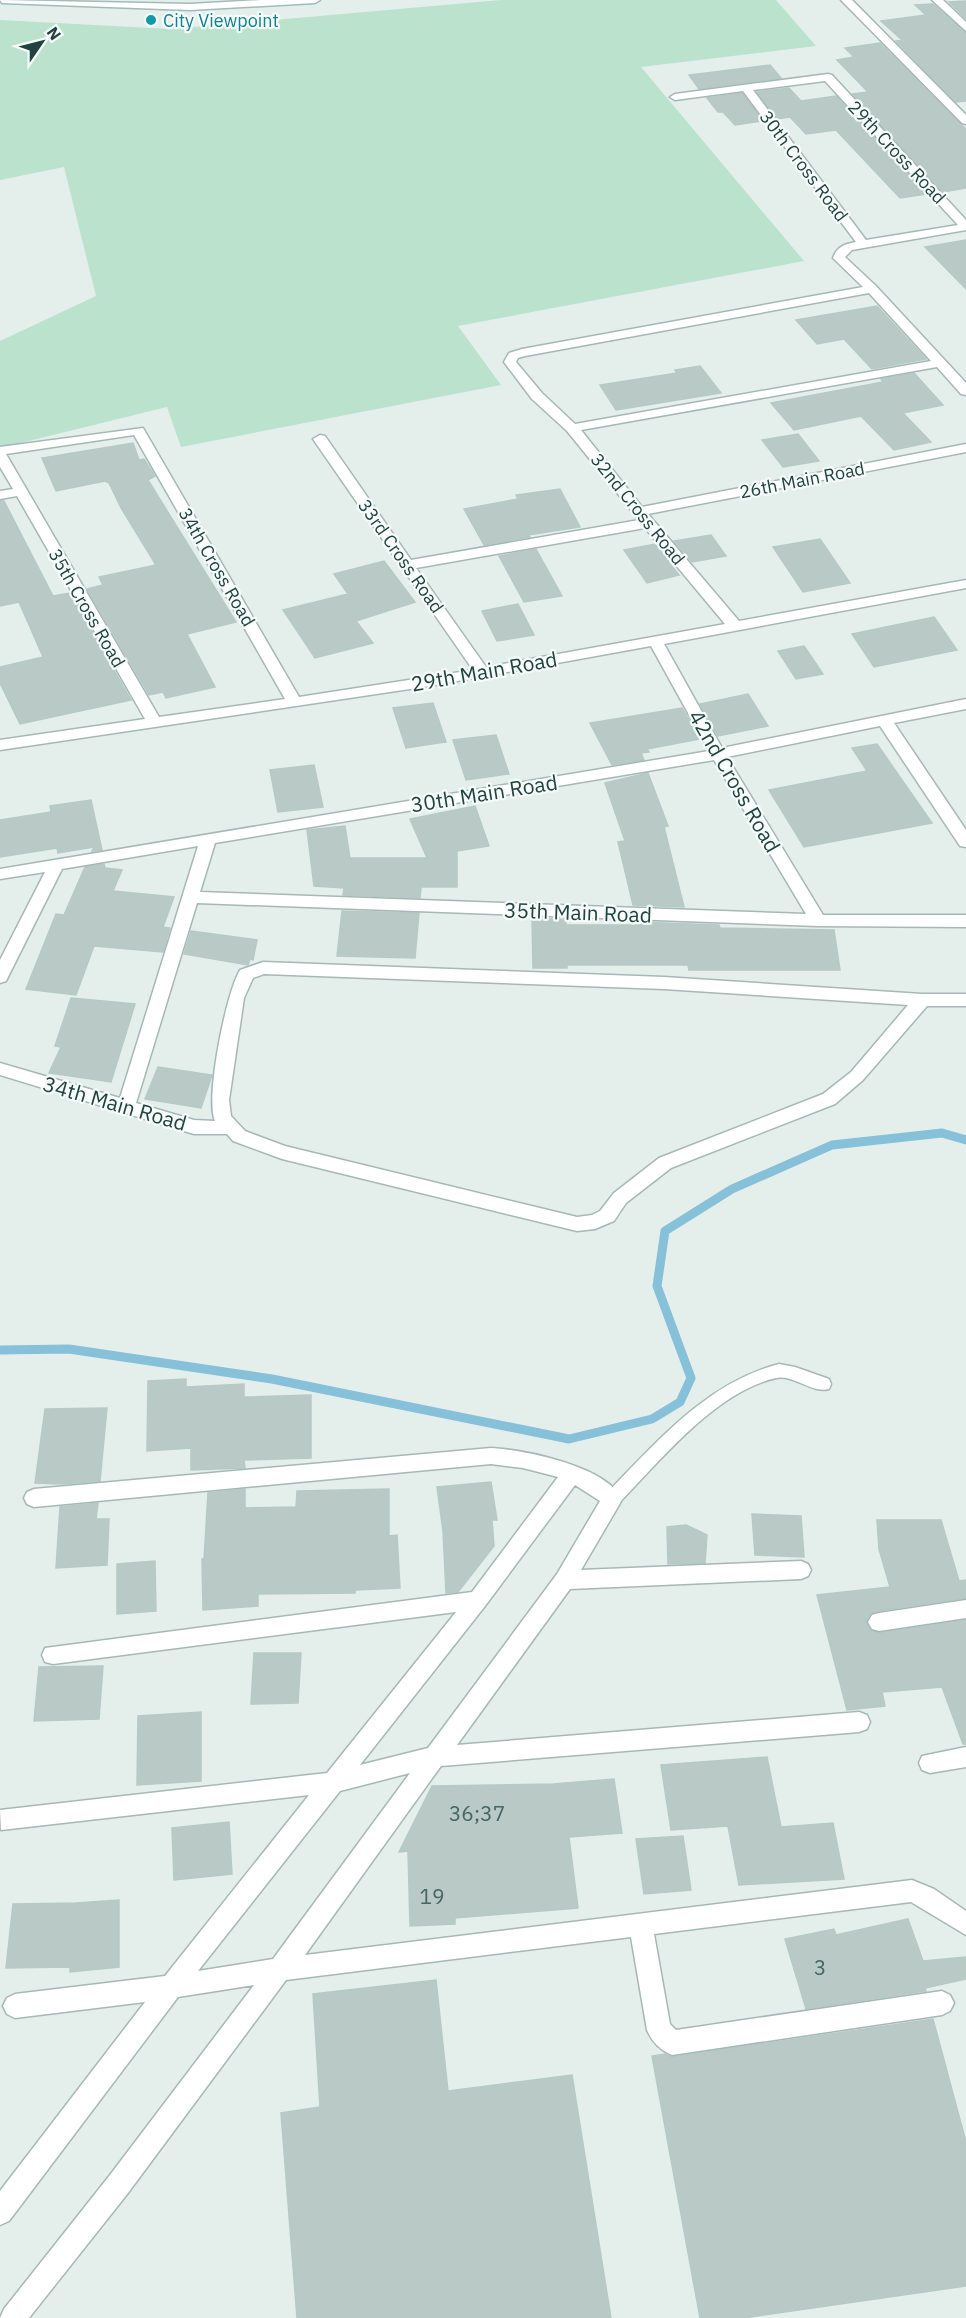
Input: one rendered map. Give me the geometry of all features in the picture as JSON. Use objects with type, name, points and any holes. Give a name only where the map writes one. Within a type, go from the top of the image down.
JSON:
[{"type":"street","points":[[2,0],[190,7],[315,0]]},
{"type":"street","points":[[172,0],[194,0]]},
{"type":"street","points":[[846,0],[966,121]]},
{"type":"street","points":[[937,0],[966,28]]},
{"type":"street","name":"29th Cross Road","points":[[746,88],[828,77],[966,227]]},
{"type":"street","points":[[675,97],[746,88]]},
{"type":"street","name":"30th Cross Road","points":[[746,88],[862,244]]},
{"type":"street","points":[[966,227],[848,247],[841,252],[838,258],[872,289],[966,391]]},
{"type":"street","name":"32nd Cross Road","points":[[735,626],[572,428],[537,396],[510,362],[513,356],[872,289]]},
{"type":"street","points":[[572,428],[941,363]]},
{"type":"street","name":"34th Cross Road","points":[[0,453],[138,431],[295,703]]},
{"type":"street","name":"33rd Cross Road","points":[[320,439],[482,672]]},
{"type":"street","name":"26th Main Road","points":[[408,565],[644,518],[966,448]]},
{"type":"street","name":"35th Cross Road","points":[[0,453],[19,492],[155,723]]},
{"type":"street","points":[[0,495],[19,492]]},
{"type":"street","name":"29th Main Road","points":[[0,745],[295,703],[482,672],[966,584]]},
{"type":"street","name":"42nd Cross Road","points":[[655,640],[718,754],[818,920]]},
{"type":"street","name":"30th Main Road","points":[[0,874],[718,754],[966,704]]},
{"type":"street","points":[[884,720],[966,842]]},
{"type":"street","points":[[126,1107],[208,839]]},
{"type":"street","points":[[0,976],[56,865]]},
{"type":"street","name":"35th Main Road","points":[[190,897],[818,920],[966,921]]},
{"type":"street","points":[[922,1000],[846,1087],[829,1099],[664,1163],[620,1198],[607,1216],[596,1222],[577,1224],[282,1152],[239,1136],[222,1118],[220,1100],[236,998],[246,974],[263,968],[653,982],[922,1000],[966,1000]]},
{"type":"street","name":"34th Main Road","points":[[0,1069],[194,1127],[232,1128]]},
{"type":"street","points":[[13,2318],[119,2184],[280,1969],[564,1580],[612,1499],[571,1475],[543,1464],[518,1457],[491,1456],[34,1498]]},
{"type":"street","points":[[0,2212],[171,1987],[478,1600],[571,1475]]},
{"type":"street","points":[[564,1580],[801,1570]]},
{"type":"street","points":[[53,1656],[478,1600]]},
{"type":"street","points":[[879,1622],[966,1609]]},
{"type":"street","points":[[1,1820],[335,1782],[432,1758],[859,1722]]},
{"type":"street","points":[[930,1762],[966,1757]]},
{"type":"street","points":[[15,2006],[171,1987],[280,1969],[912,1892],[926,1897],[966,1924]]},
{"type":"street","points":[[641,1924],[658,2030],[672,2043],[942,2003]]},
{"type":"lane","points":[[612,1499],[680,1431],[726,1392],[752,1379],[780,1371],[824,1384]]},
{"type":"green space","points":[[501,0],[776,0],[816,46],[641,67],[804,261],[458,326],[501,385],[181,447],[167,407],[0,448],[0,341],[96,296],[64,167],[0,180],[0,20],[171,29]]},
{"type":"building","points":[[966,1],[966,19],[949,2]]},
{"type":"building","points":[[933,4],[966,33],[966,101],[956,102],[896,41],[902,40],[881,21],[926,15],[915,5]]},
{"type":"building","points":[[880,43],[966,129],[966,188],[943,192],[852,94],[868,92],[837,60],[854,57],[845,48]]},
{"type":"building","points":[[770,65],[781,78],[699,89],[689,75]]},
{"type":"building","points":[[789,88],[801,101],[836,96],[927,194],[900,198],[836,130],[806,134],[790,117],[777,119],[757,92]]},
{"type":"building","points":[[742,93],[763,121],[735,125],[723,112],[718,112],[707,98]]},
{"type":"building","points":[[966,240],[966,289],[925,247]]},
{"type":"building","points":[[877,306],[926,359],[872,369],[844,339],[817,344],[796,320]]},
{"type":"building","points":[[700,366],[721,393],[616,410],[600,385],[677,373],[675,370]]},
{"type":"building","points":[[914,373],[943,405],[903,413],[931,442],[894,450],[861,416],[794,430],[771,403],[883,382],[881,379]]},
{"type":"building","points":[[798,434],[819,461],[783,467],[762,440]]},
{"type":"building","points":[[133,443],[139,460],[144,459],[155,476],[148,480],[236,622],[187,634],[215,687],[166,698],[163,692],[149,695],[87,589],[103,585],[99,577],[156,565],[121,508],[109,483],[105,481],[56,491],[42,458]]},
{"type":"building","points":[[560,489],[580,527],[484,545],[464,509],[518,499],[516,495]]},
{"type":"building","points":[[0,501],[4,501],[53,596],[70,593],[131,700],[20,724],[0,683],[0,667],[43,657],[19,602],[0,606]]},
{"type":"building","points":[[711,535],[726,556],[692,562],[674,541]]},
{"type":"building","points":[[820,539],[850,583],[803,592],[773,547]]},
{"type":"building","points":[[655,544],[679,575],[647,583],[624,550]]},
{"type":"building","points":[[536,549],[562,596],[524,602],[499,556]]},
{"type":"building","points":[[384,561],[415,602],[356,621],[373,643],[315,658],[283,610],[348,594],[334,574]]},
{"type":"building","points":[[518,604],[534,635],[497,641],[482,611]]},
{"type":"building","points":[[934,617],[957,650],[874,667],[852,634]]},
{"type":"building","points":[[804,646],[823,674],[796,679],[778,651]]},
{"type":"building","points":[[748,694],[768,726],[718,736],[700,704]]},
{"type":"building","points":[[433,703],[446,742],[406,748],[393,708]]},
{"type":"building","points":[[682,708],[700,739],[647,749],[649,752],[641,753],[644,760],[612,765],[590,723]]},
{"type":"building","points":[[496,735],[509,774],[466,780],[453,740]]},
{"type":"building","points":[[877,744],[932,823],[804,847],[769,790],[867,771],[852,748]]},
{"type":"building","points":[[314,765],[323,807],[278,812],[270,770]]},
{"type":"building","points":[[648,773],[668,826],[664,827],[684,907],[633,905],[618,842],[625,841],[605,783]]},
{"type":"building","points":[[91,800],[102,850],[92,851],[94,847],[58,853],[57,848],[0,857],[0,820],[51,812],[50,806]]},
{"type":"building","points":[[475,806],[489,846],[457,851],[457,887],[421,887],[420,898],[343,895],[344,888],[314,886],[307,830],[345,826],[350,858],[427,858],[410,819]]},
{"type":"building","points":[[104,864],[105,868],[122,870],[113,891],[174,897],[163,927],[170,928],[163,952],[94,946],[76,995],[26,989],[56,914],[64,915],[85,867]]},
{"type":"building","points":[[342,911],[419,913],[415,958],[337,956]]},
{"type":"building","points":[[532,919],[566,919],[566,925],[638,925],[637,922],[719,925],[720,928],[834,930],[840,970],[689,970],[688,965],[567,965],[567,968],[533,968]]},
{"type":"building","points":[[191,931],[257,940],[253,960],[250,959],[248,965],[184,954]]},
{"type":"building","points":[[71,998],[135,1004],[111,1082],[49,1073],[61,1047],[55,1046]]},
{"type":"building","points":[[158,1067],[212,1075],[201,1108],[145,1099]]},
{"type":"building","points":[[186,1379],[186,1387],[244,1384],[244,1397],[311,1395],[311,1458],[244,1460],[245,1468],[191,1470],[191,1448],[147,1451],[148,1381]]},
{"type":"building","points":[[107,1408],[100,1481],[62,1484],[35,1483],[45,1409]]},
{"type":"building","points":[[491,1482],[497,1520],[492,1520],[494,1546],[458,1592],[446,1593],[443,1531],[437,1487]]},
{"type":"building","points":[[245,1489],[245,1508],[296,1507],[297,1491],[389,1489],[389,1536],[397,1535],[400,1588],[355,1590],[355,1593],[258,1594],[258,1606],[203,1610],[202,1559],[204,1559],[208,1493]]},
{"type":"building","points":[[98,1503],[96,1519],[109,1519],[107,1565],[56,1568],[60,1507]]},
{"type":"building","points":[[752,1514],[801,1516],[804,1557],[755,1555]]},
{"type":"building","points":[[877,1520],[941,1520],[959,1581],[966,1580],[966,1598],[878,1611],[870,1614],[866,1621],[870,1630],[879,1633],[966,1620],[966,1744],[963,1744],[942,1687],[882,1692],[885,1706],[847,1710],[817,1595],[890,1587],[879,1549]]},
{"type":"building","points":[[686,1525],[707,1535],[705,1563],[668,1564],[667,1527]]},
{"type":"building","points":[[155,1561],[156,1611],[117,1614],[117,1564]]},
{"type":"building","points":[[254,1653],[301,1653],[298,1703],[251,1704]]},
{"type":"building","points":[[103,1666],[99,1719],[34,1721],[39,1667]]},
{"type":"building","points":[[201,1712],[201,1781],[137,1785],[138,1716]]},
{"type":"building","points":[[767,1757],[781,1827],[833,1823],[844,1879],[739,1885],[728,1826],[671,1830],[661,1765]]},
{"type":"building","points":[[614,1779],[622,1833],[569,1837],[578,1908],[455,1918],[455,1924],[410,1926],[408,1851],[399,1852],[432,1786],[553,1784]]},
{"type":"building","points":[[229,1822],[232,1874],[174,1880],[172,1828]]},
{"type":"building","points":[[683,1836],[691,1890],[644,1894],[636,1839]]},
{"type":"building","points":[[119,1900],[119,1967],[70,1972],[70,1967],[6,1968],[13,1904]]},
{"type":"building","points":[[908,1919],[923,1961],[966,1957],[966,1979],[925,1988],[926,1991],[806,2009],[785,1939],[834,1929],[836,1935]]},
{"type":"building","points":[[436,1980],[448,2091],[572,2075],[611,2318],[297,2318],[281,2113],[320,2107],[313,1994]]},
{"type":"building","points":[[933,2019],[966,2142],[966,2286],[743,2318],[700,2318],[652,2056],[665,2054],[672,2057]]},
{"type":"waterway","points":[[0,1350],[69,1349],[272,1379],[569,1439],[652,1419],[680,1402],[691,1378],[657,1286],[665,1231],[732,1189],[832,1145],[942,1133],[966,1140]]},
{"type":"place","name":"City Viewpoint","points":[[151,20]]}]
